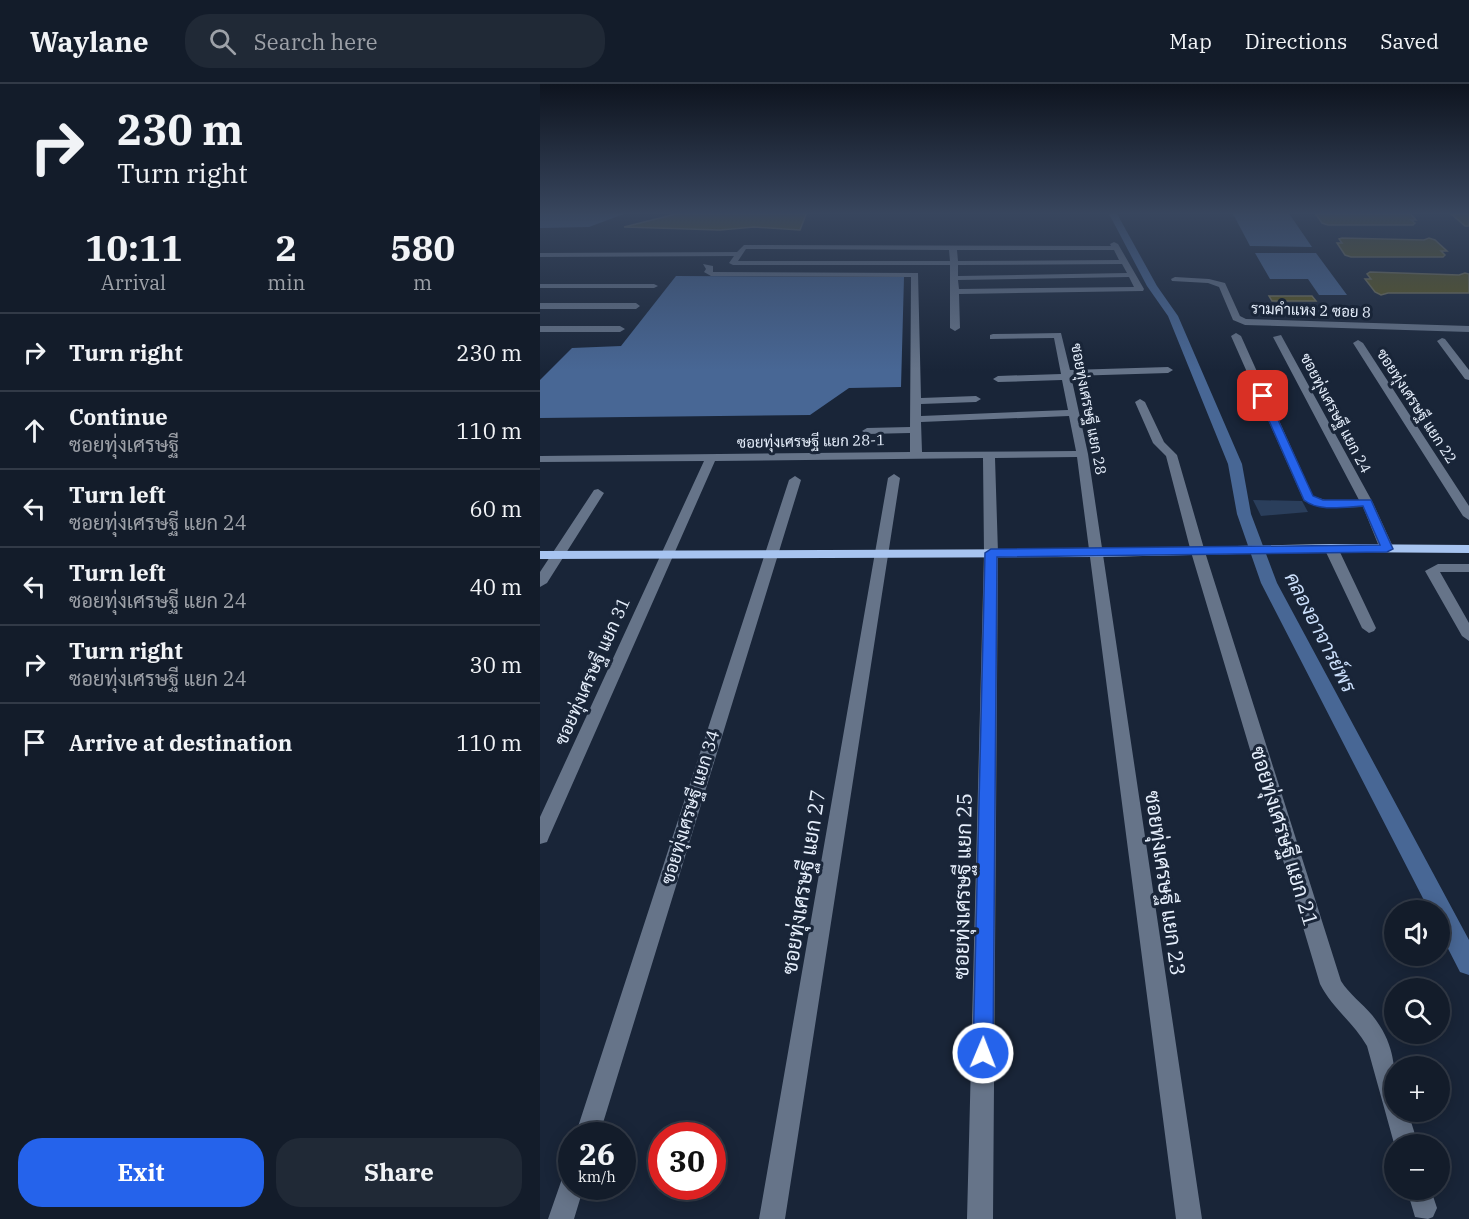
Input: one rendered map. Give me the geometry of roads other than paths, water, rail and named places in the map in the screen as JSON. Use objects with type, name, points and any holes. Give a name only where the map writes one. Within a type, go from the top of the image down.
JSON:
[{"type":"main road","points":[[540,555],[1096,553],[1331,548],[1469,549]]},
{"type":"street","points":[[954,265],[955,328]]},
{"type":"street","points":[[954,292],[1140,289],[1126,265]]},
{"type":"street","points":[[706,266],[710,268],[708,272],[711,274],[915,274],[916,455]]},
{"type":"street","points":[[954,278],[1132,275]]},
{"type":"street","name":"รามคำแหง 2 ซอย 8","points":[[1175,279],[1209,281],[1222,285],[1236,318],[1245,322],[1469,329]]},
{"type":"street","points":[[540,286],[654,286]]},
{"type":"street","points":[[566,314],[592,286]]},
{"type":"street","points":[[540,306],[636,306]]},
{"type":"street","points":[[552,329],[559,322]]},
{"type":"street","points":[[540,329],[621,329]]},
{"type":"street","name":"ซอยทุ่งเศรษฐี แยก 28","points":[[993,337],[1057,330],[1082,454],[1096,553]]},
{"type":"street","name":"ซอยทุ่งเศรษฐี แยก 24","points":[[1236,336],[1308,498],[1313,502],[1323,504],[1367,503]]},
{"type":"street","name":"ซอยทุ่งเศรษฐี แยก 24","points":[[1278,337],[1367,503],[1387,549]]},
{"type":"street","points":[[1442,341],[1469,377]]},
{"type":"street","name":"ซอยทุ่งเศรษฐี แยก 22","points":[[1358,343],[1469,516]]},
{"type":"street","points":[[998,379],[1167,370]]},
{"type":"street","points":[[917,401],[976,399]]},
{"type":"street","name":"ซอยทุ่งเศรษฐี แยก 21","points":[[1140,402],[1159,442],[1171,455],[1198,552],[1331,984],[1340,1000],[1368,1028],[1375,1040],[1384,1070]]},
{"type":"street","points":[[867,431],[917,424],[1074,413]]},
{"type":"street","name":"ซอยทุ่งเศรษฐี แยก 28-1","points":[[540,459],[1082,454]]},
{"type":"street","name":"ซอยทุ่งเศรษฐี แยก 25","points":[[980,1219],[991,553],[989,455]]},
{"type":"street","name":"ซอยทุ่งเศรษฐี แยก 31","points":[[540,837],[711,457]]},
{"type":"street","name":"ซอยทุ่งเศรษฐี แยก 27","points":[[772,1219],[894,478]]},
{"type":"street","name":"ซอยทุ่งเศรษฐี แยก 34","points":[[591,1122],[795,480]]},
{"type":"street","points":[[540,583],[598,494]]},
{"type":"street","points":[[1331,548],[1369,628]]},
{"type":"street","name":"ซอยทุ่งเศรษฐี แยก 23","points":[[1096,553],[1189,1219]]},
{"type":"street","points":[[1469,568],[1438,568],[1432,571],[1469,636]]},
{"type":"street","points":[[561,1219],[567,1200]]},
{"type":"waterway","name":"คลองอาจารย์พร","points":[[1141,265],[1173,316],[1235,464],[1244,514],[1269,583],[1469,964]]}]
